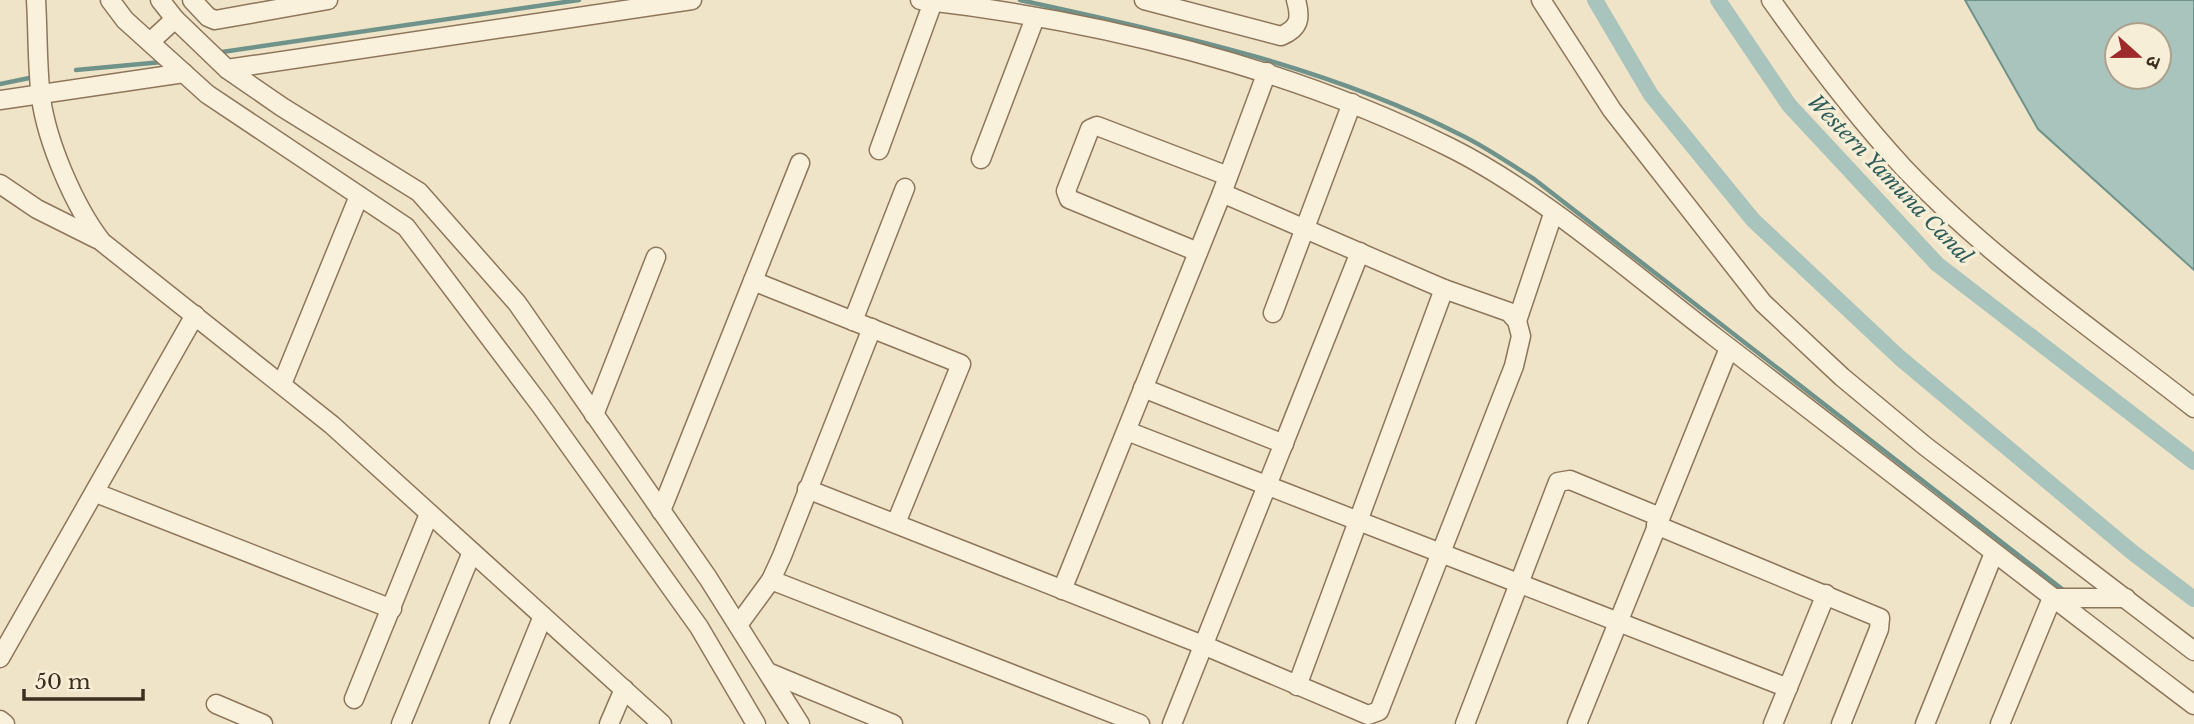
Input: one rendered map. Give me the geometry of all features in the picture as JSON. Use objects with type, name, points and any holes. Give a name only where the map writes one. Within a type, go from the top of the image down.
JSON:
[{"type":"street","points":[[36,0],[41,93],[62,169],[85,221],[102,242]]},
{"type":"street","points":[[110,0],[125,20],[206,94],[406,227],[533,396],[699,627],[756,724]]},
{"type":"street","points":[[160,0],[174,19],[227,69],[282,107],[419,192],[517,303],[738,625],[800,724]]},
{"type":"street","points":[[192,0],[211,20],[328,0]]},
{"type":"street","points":[[227,69],[692,0]]},
{"type":"street","points":[[1144,0],[1281,36],[1296,28],[1299,22],[1296,0]]},
{"type":"street","points":[[1541,0],[1612,110],[1763,303],[1842,377],[1925,446],[2194,651]]},
{"type":"street","points":[[1771,0],[1844,97],[1904,168],[2023,274],[2194,408]]},
{"type":"street","points":[[879,150],[927,1],[1108,33],[1267,72],[1352,103],[1452,148],[1553,214],[2194,705]]},
{"type":"street","points":[[981,159],[1035,18]]},
{"type":"street","points":[[150,43],[174,19]]},
{"type":"street","points":[[1062,590],[1222,193],[1267,72]]},
{"type":"street","points":[[0,100],[184,73]]},
{"type":"street","points":[[1273,313],[1352,103]]},
{"type":"street","points":[[1198,252],[1069,200],[1066,191],[1090,129],[1097,126],[1228,176]]},
{"type":"street","points":[[661,511],[800,163]]},
{"type":"street","points":[[0,184],[37,209],[102,242],[282,384],[332,425],[662,724]]},
{"type":"street","points":[[853,321],[905,188]]},
{"type":"street","points":[[807,489],[1203,645],[1368,715],[1379,711],[1514,366],[1521,335],[1517,321],[1509,312],[1444,289],[1222,193]]},
{"type":"street","points":[[282,384],[359,196]]},
{"type":"street","points":[[1517,321],[1553,214]]},
{"type":"street","points":[[1172,724],[1360,252]]},
{"type":"street","points":[[594,415],[656,257]]},
{"type":"street","points":[[753,281],[961,364],[896,523]]},
{"type":"street","points":[[1297,685],[1444,289]]},
{"type":"street","points":[[0,658],[195,315]]},
{"type":"street","points":[[738,625],[771,580],[872,328]]},
{"type":"street","points":[[1577,724],[1729,348]]},
{"type":"street","points":[[1143,388],[1284,444]]},
{"type":"street","points":[[1127,431],[1787,688]]},
{"type":"street","points":[[1465,724],[1553,489],[1564,479],[1872,612],[1881,621],[1841,724]]},
{"type":"street","points":[[96,493],[392,609]]},
{"type":"street","points":[[354,699],[429,514]]},
{"type":"street","points":[[401,724],[472,552]]},
{"type":"street","points":[[1925,724],[1994,553]]},
{"type":"street","points":[[771,580],[1140,724]]},
{"type":"street","points":[[1773,724],[1826,594]]},
{"type":"street","points":[[2052,598],[2126,598]]},
{"type":"street","points":[[2000,724],[2052,598]]},
{"type":"street","points":[[499,724],[543,616]]},
{"type":"street","points":[[769,673],[893,724]]},
{"type":"street","points":[[609,724],[624,690]]},
{"type":"street","points":[[216,704],[263,724]]},
{"type":"street","points":[[0,720],[5,724]]},
{"type":"water","points":[[1965,0],[2194,0],[2194,270],[2038,129]]},
{"type":"waterway","points":[[222,52],[579,0]]},
{"type":"waterway","points":[[1020,0],[1189,39],[1301,70],[1409,110],[1480,145],[1534,179],[2062,589]]},
{"type":"waterway","points":[[1595,0],[1651,95],[1753,220],[1900,358],[2132,552],[2194,599]]},
{"type":"waterway","name":"Western Yamuna Canal","points":[[1718,0],[1789,105],[1937,264],[2194,462]]},
{"type":"waterway","points":[[76,70],[162,62]]},
{"type":"waterway","points":[[0,84],[34,77]]}]
